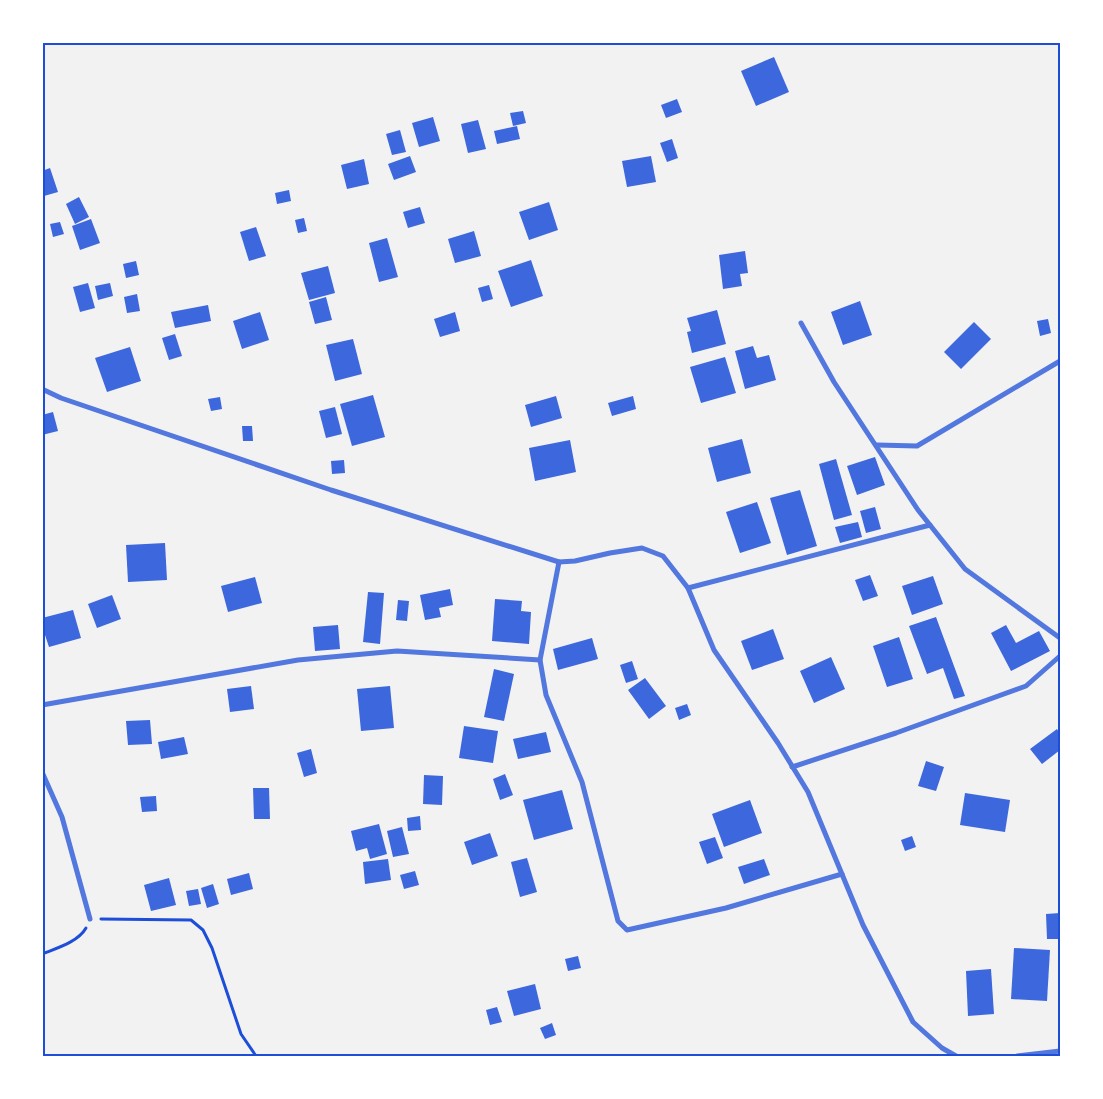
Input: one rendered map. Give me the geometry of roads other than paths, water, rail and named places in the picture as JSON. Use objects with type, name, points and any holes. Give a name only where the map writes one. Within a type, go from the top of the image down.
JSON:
[{"type":"street","points":[[801,323],[834,382],[918,510],[965,569],[1060,638]]},
{"type":"street","points":[[877,445],[917,446],[1060,361]]},
{"type":"street","points":[[42,389],[61,398],[331,490],[560,562],[575,562],[610,553],[642,548],[663,556],[688,588],[714,650],[808,792],[863,925],[913,1022],[942,1048],[956,1056]]},
{"type":"street","points":[[688,588],[930,525]]},
{"type":"street","points":[[560,562],[540,660],[546,695],[582,782],[618,921],[627,930],[726,908],[842,874]]},
{"type":"street","points":[[42,705],[298,660],[397,651],[540,660]]},
{"type":"street","points":[[792,767],[896,733],[1026,686],[1060,656]]},
{"type":"street","points":[[42,772],[62,817],[90,919]]},
{"type":"street","points":[[1017,1056],[1060,1051]]}]
